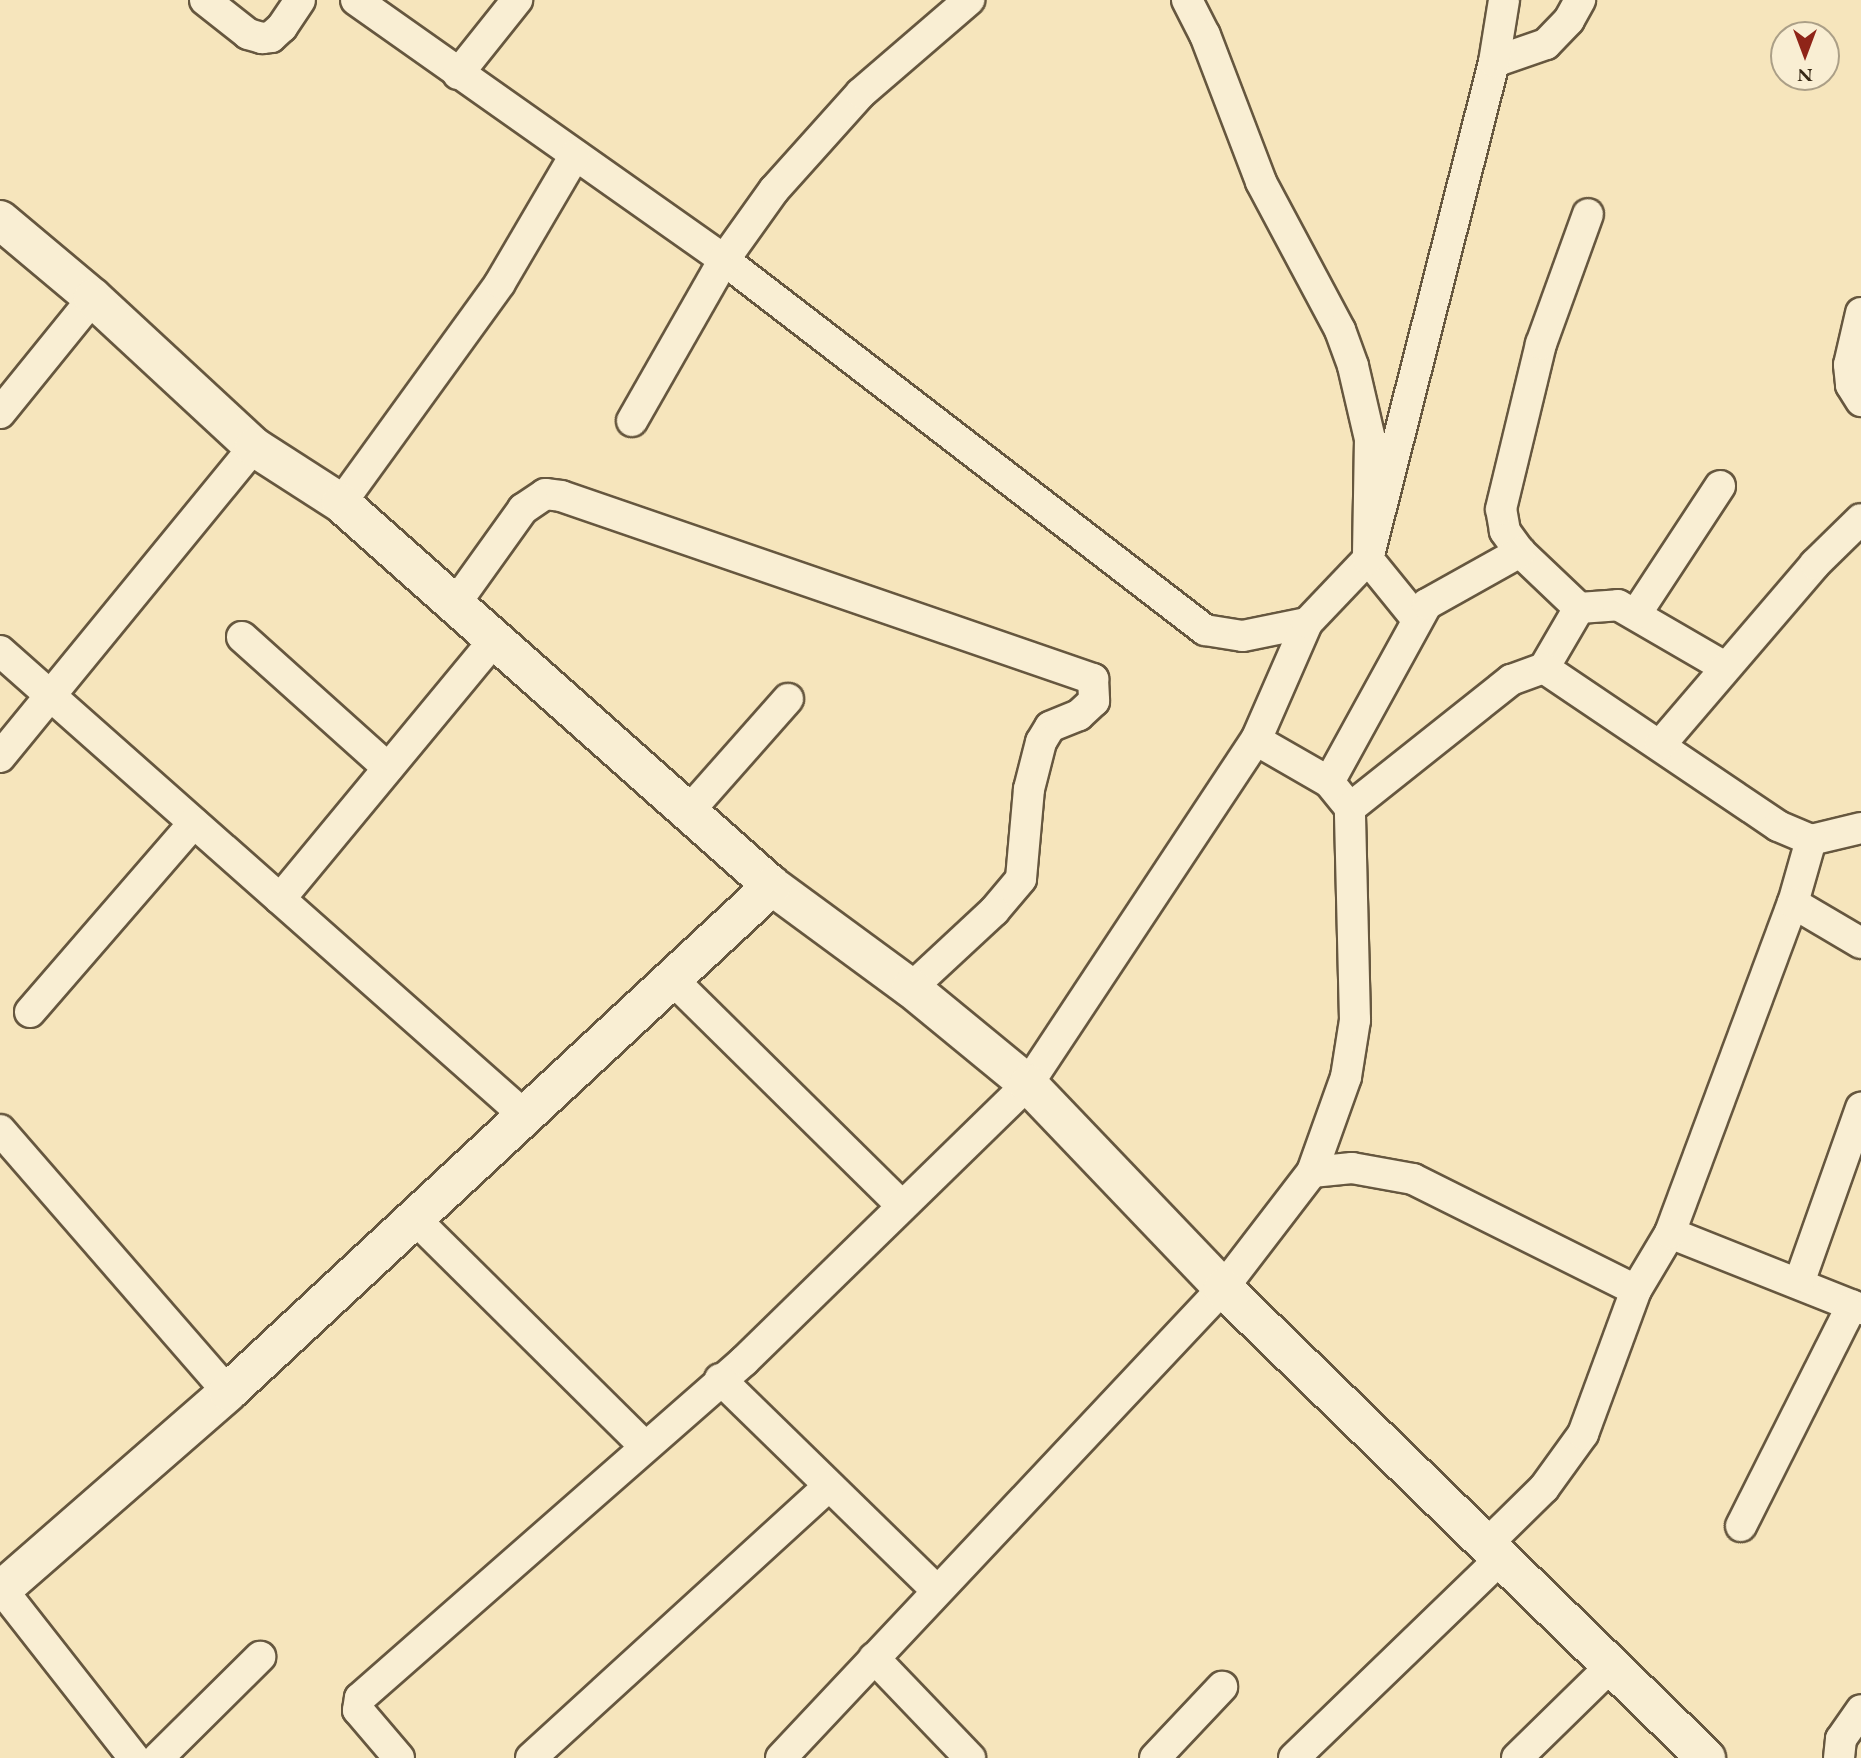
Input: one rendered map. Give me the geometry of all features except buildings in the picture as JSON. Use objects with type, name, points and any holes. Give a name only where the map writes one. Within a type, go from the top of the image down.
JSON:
[{"type":"street","points":[[205,0],[248,34],[262,38],[271,37],[282,27],[300,0]]},
{"type":"street","points":[[356,0],[724,260],[1205,630],[1243,636],[1307,623]]},
{"type":"street","points":[[458,74],[517,0]]},
{"type":"street","points":[[632,421],[724,260],[774,190],[862,93],[969,0]]},
{"type":"street","points":[[1187,0],[1205,35],[1261,183],[1340,330],[1357,376],[1370,439],[1368,559],[1416,618]]},
{"type":"street","points":[[398,1758],[358,1710],[360,1698],[720,1379],[1028,1084],[1256,740],[1307,623],[1368,559],[1494,62],[1504,0]]},
{"type":"street","points":[[1494,62],[1546,44],[1569,20],[1580,0]]},
{"type":"street","points":[[341,503],[500,283],[575,155]]},
{"type":"street","points":[[1579,608],[1520,552],[1505,531],[1503,496],[1541,344],[1588,214]]},
{"type":"street","points":[[0,220],[93,298],[254,447],[341,503],[772,886],[911,988],[1028,1084],[1223,1288],[1496,1549],[1706,1758]]},
{"type":"street","points":[[0,413],[93,298]]},
{"type":"street","points":[[1861,313],[1849,365],[1851,385],[1861,401]]},
{"type":"street","points":[[0,757],[254,447]]},
{"type":"street","points":[[1636,614],[1720,486]]},
{"type":"street","points":[[454,604],[523,509],[545,495],[561,496],[1093,679],[1094,701],[1079,715],[1050,727],[1041,742],[1029,789],[1021,879],[994,911],[911,988]]},
{"type":"street","points":[[1660,745],[1725,667],[1861,519]]},
{"type":"street","points":[[1329,782],[1416,618],[1441,595],[1520,552]]},
{"type":"street","points":[[1579,608],[1609,604],[1636,614],[1725,667]]},
{"type":"street","points":[[1350,808],[1511,680],[1544,668],[1579,608]]},
{"type":"street","points":[[242,637],[388,768]]},
{"type":"street","points":[[280,899],[494,640]]},
{"type":"street","points":[[0,651],[524,1115]]},
{"type":"street","points":[[1544,668],[1778,826],[1811,841],[1861,828]]},
{"type":"street","points":[[688,812],[788,699]]},
{"type":"street","points":[[781,1758],[1223,1288],[1312,1172],[1346,1077],[1355,1020],[1350,808],[1329,782],[1256,740]]},
{"type":"street","points":[[30,1012],[194,823]]},
{"type":"street","points":[[1294,1758],[1496,1549],[1583,1434],[1636,1290],[1670,1233],[1793,903],[1811,841]]},
{"type":"street","points":[[134,1758],[1,1589],[228,1392],[772,886]]},
{"type":"street","points":[[1793,903],[1861,943]]},
{"type":"street","points":[[672,979],[902,1206]]},
{"type":"street","points":[[1800,1283],[1861,1108]]},
{"type":"street","points":[[0,1130],[228,1392]]},
{"type":"street","points":[[1312,1172],[1352,1168],[1413,1179],[1636,1290]]},
{"type":"street","points":[[414,1217],[644,1446]]},
{"type":"street","points":[[1670,1233],[1856,1307],[1741,1526]]},
{"type":"street","points":[[720,1379],[937,1591]]},
{"type":"street","points":[[531,1758],[829,1486]]},
{"type":"street","points":[[158,1758],[260,1657]]},
{"type":"street","points":[[874,1658],[970,1758]]},
{"type":"street","points":[[1517,1758],[1612,1665]]},
{"type":"street","points":[[1155,1758],[1222,1687]]},
{"type":"street","points":[[1839,1758],[1841,1740],[1861,1710]]}]
